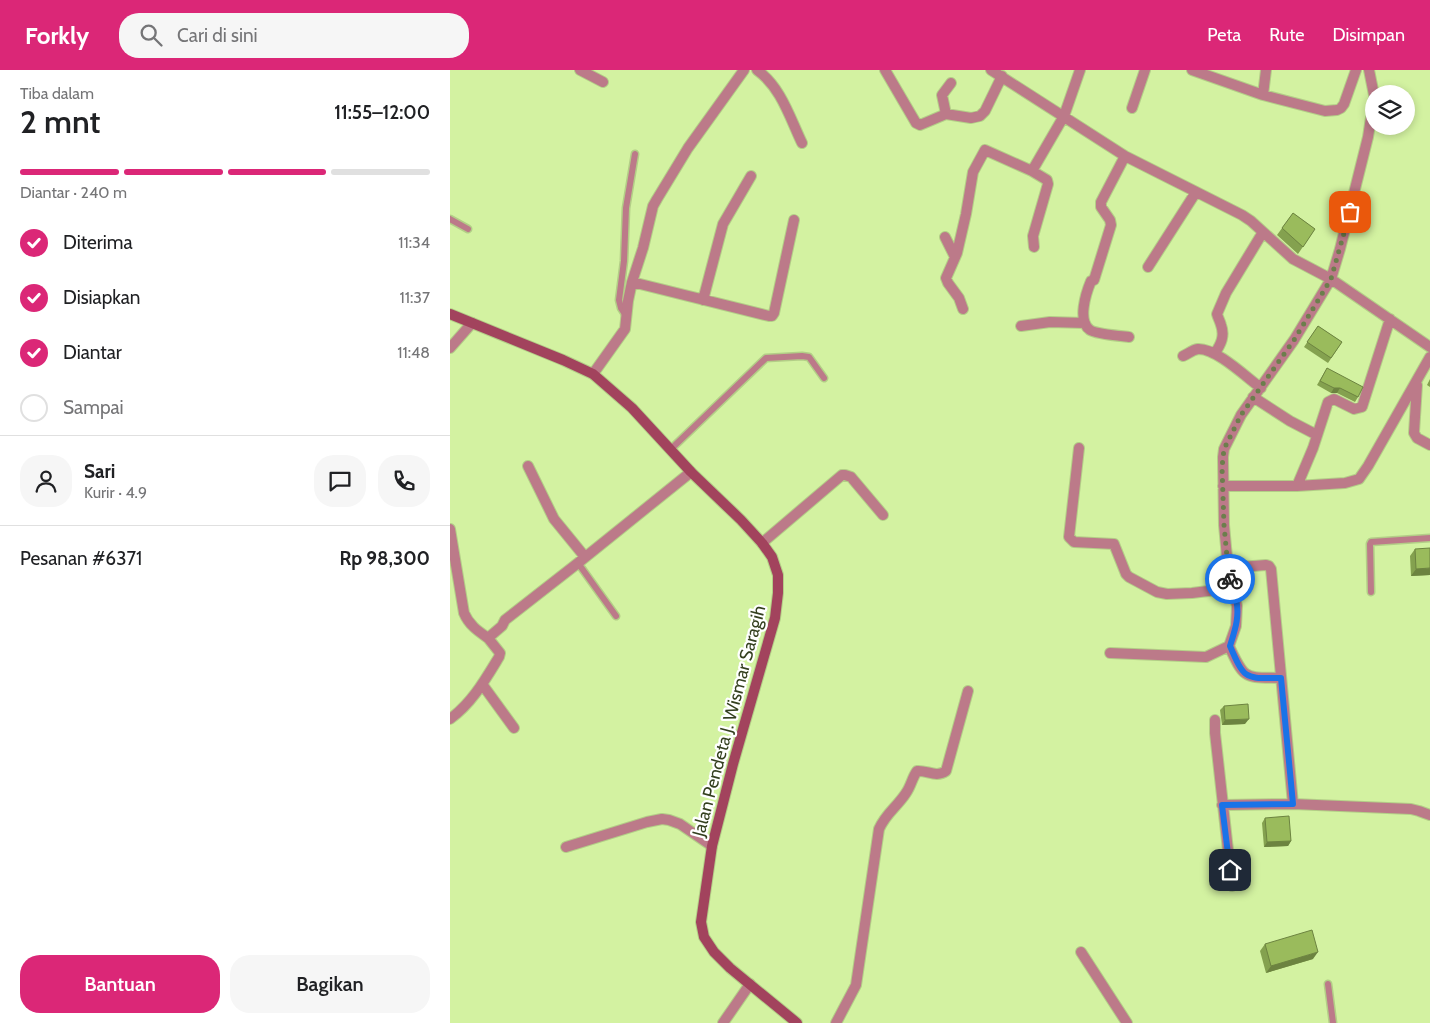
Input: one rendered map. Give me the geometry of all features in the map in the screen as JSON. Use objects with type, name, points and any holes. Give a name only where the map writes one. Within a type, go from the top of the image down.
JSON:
[{"type":"street","points":[[580,70],[603,82]]},
{"type":"street","points":[[593,374],[624,332],[632,282],[656,199],[688,148],[744,70]]},
{"type":"street","points":[[757,70],[768,79],[779,94],[802,143]]},
{"type":"street","points":[[885,70],[918,125],[946,114],[971,118],[980,116],[985,111],[1002,76]]},
{"type":"street","points":[[991,70],[1125,156],[1242,214],[1293,258],[1331,279],[1430,347]]},
{"type":"street","points":[[1032,171],[1064,116],[1080,70]]},
{"type":"street","points":[[1132,108],[1145,70]]},
{"type":"street","points":[[1192,70],[1263,95],[1325,111],[1341,108],[1356,70]]},
{"type":"street","points":[[1263,95],[1266,70]]},
{"type":"street","points":[[1369,70],[1372,85]]},
{"type":"street","points":[[946,114],[942,95],[951,83]]},
{"type":"street","points":[[1281,678],[1249,676],[1238,666],[1230,646],[1236,626],[1237,606],[1228,568],[1223,486],[1224,449],[1241,415],[1294,340],[1331,279],[1368,135]]},
{"type":"street","points":[[963,309],[959,298],[946,280],[955,257],[966,214],[973,172],[985,150],[1046,179],[1048,184],[1033,236],[1034,247]]},
{"type":"street","points":[[1125,156],[1101,202],[1101,207],[1110,220],[1111,225],[1094,280],[1091,281],[1085,296],[1083,314],[1085,323],[1090,330],[1129,337]]},
{"type":"street","points":[[703,300],[723,224],[751,176]]},
{"type":"street","points":[[1148,267],[1196,192]]},
{"type":"street","points":[[632,282],[772,316],[794,220]]},
{"type":"street","points":[[1215,353],[1223,338],[1217,314],[1226,294],[1263,232]]},
{"type":"street","points":[[945,237],[955,257]]},
{"type":"street","name":"Jalan Pendeta J. Wismar Saragih","points":[[450,314],[593,374],[632,408],[691,472],[741,520],[772,557],[778,575],[775,618],[735,755],[712,846],[701,922],[704,937],[714,952],[730,968],[797,1023]]},
{"type":"street","points":[[1297,486],[1313,448],[1328,402],[1334,400],[1354,409],[1362,408],[1390,319]]},
{"type":"street","points":[[1021,326],[1050,322],[1085,323]]},
{"type":"street","points":[[450,348],[472,323]]},
{"type":"street","points":[[1184,356],[1198,349],[1215,353],[1261,388]]},
{"type":"street","points":[[1223,486],[1297,486],[1345,483],[1359,479],[1430,357]]},
{"type":"street","points":[[1418,380],[1413,430],[1418,438],[1430,445]]},
{"type":"street","points":[[1253,396],[1290,421],[1317,435]]},
{"type":"street","points":[[1079,448],[1070,537],[1072,541],[1114,544],[1126,574],[1162,594],[1192,593],[1232,588]]},
{"type":"street","points":[[528,466],[554,519],[581,560]]},
{"type":"street","points":[[488,638],[502,626],[506,618],[691,472]]},
{"type":"street","points":[[762,543],[842,475],[851,477],[883,515]]},
{"type":"street","points":[[450,529],[467,621],[488,638],[500,655],[470,700],[450,719]]},
{"type":"street","points":[[1228,568],[1266,565],[1271,567],[1293,804]]},
{"type":"street","points":[[1110,653],[1206,657],[1230,646]]},
{"type":"street","points":[[482,684],[514,728]]},
{"type":"street","points":[[836,1023],[856,985],[879,829],[884,818],[901,801],[916,771],[936,775],[946,771],[968,691]]},
{"type":"street","points":[[1215,720],[1222,805],[1232,886]]},
{"type":"street","points":[[1222,805],[1293,804],[1411,810],[1430,815]]},
{"type":"street","points":[[566,847],[646,822],[662,819],[680,824],[712,846]]},
{"type":"street","points":[[1081,952],[1127,1023]]},
{"type":"street","points":[[723,1023],[750,984]]},
{"type":"lane","points":[[627,317],[621,308],[619,300],[624,261],[627,202],[635,154]]},
{"type":"lane","points":[[450,219],[468,230]]},
{"type":"lane","points":[[670,450],[766,358],[809,357],[824,378]]},
{"type":"lane","points":[[1371,592],[1371,542],[1430,538]]},
{"type":"lane","points":[[581,560],[616,616]]},
{"type":"lane","points":[[1328,984],[1333,1023]]},
{"type":"building","points":[[1293,213],[1315,229],[1303,247],[1282,228]]},
{"type":"building","points":[[1318,326],[1342,342],[1331,358],[1307,342]]},
{"type":"building","points":[[1327,368],[1363,387],[1358,397],[1320,381]]},
{"type":"building","points":[[1430,548],[1430,568],[1416,569],[1415,549]]},
{"type":"building","points":[[1248,704],[1249,719],[1225,720],[1224,706]]},
{"type":"building","points":[[1289,816],[1291,841],[1267,842],[1265,818]]},
{"type":"building","points":[[1312,930],[1318,952],[1271,966],[1265,944]]},
{"type":"way so far","points":[[1230,579],[1224,525],[1222,467],[1224,449],[1241,415],[1294,340],[1331,279],[1350,212]]},
{"type":"route","points":[[1230,579],[1237,606],[1236,626],[1230,646],[1238,666],[1249,676],[1281,678],[1293,804],[1222,805],[1230,870]]}]
